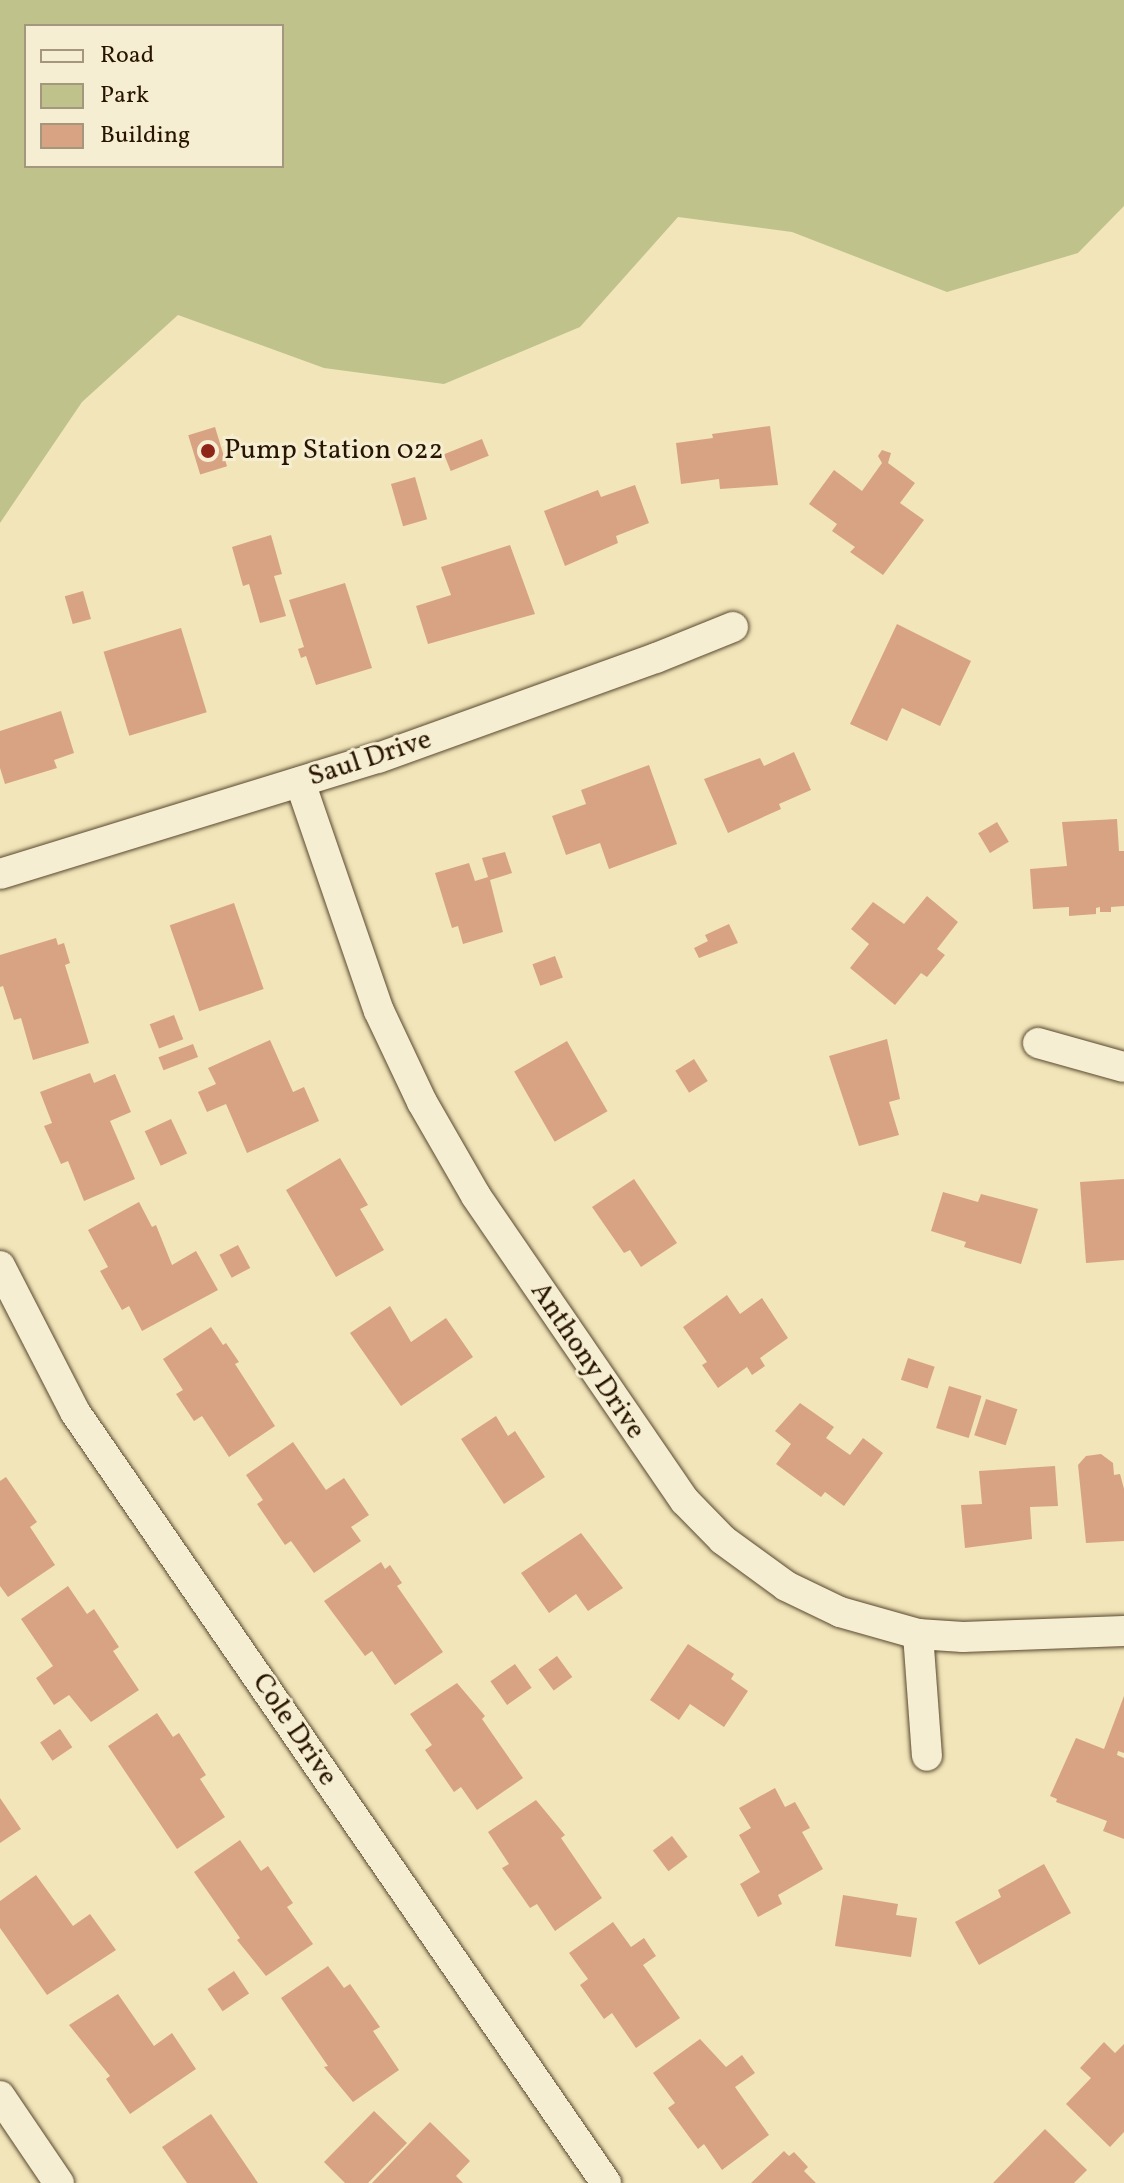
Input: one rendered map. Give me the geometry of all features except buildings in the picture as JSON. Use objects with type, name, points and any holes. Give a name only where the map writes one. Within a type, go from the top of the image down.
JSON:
[{"type":"street","name":"Saul Drive","points":[[0,874],[378,758],[733,627]]},
{"type":"street","name":"Anthony Drive","points":[[300,782],[379,1011],[422,1102],[476,1196],[685,1501],[723,1540],[786,1586],[840,1612],[918,1634],[978,1637],[1124,1631]]},
{"type":"street","points":[[1038,1043],[1124,1067]]},
{"type":"street","name":"Cole Drive","points":[[0,1266],[75,1412],[601,2181]]},
{"type":"street","points":[[918,1634],[927,1756]]},
{"type":"street","points":[[0,2096],[59,2183]]},
{"type":"green space","points":[[0,0],[1124,0],[1124,206],[1078,253],[947,292],[792,232],[678,217],[580,327],[444,384],[324,368],[178,315],[82,402],[0,523]]},
{"type":"place","name":"Pump Station 022","points":[[208,451]]}]
